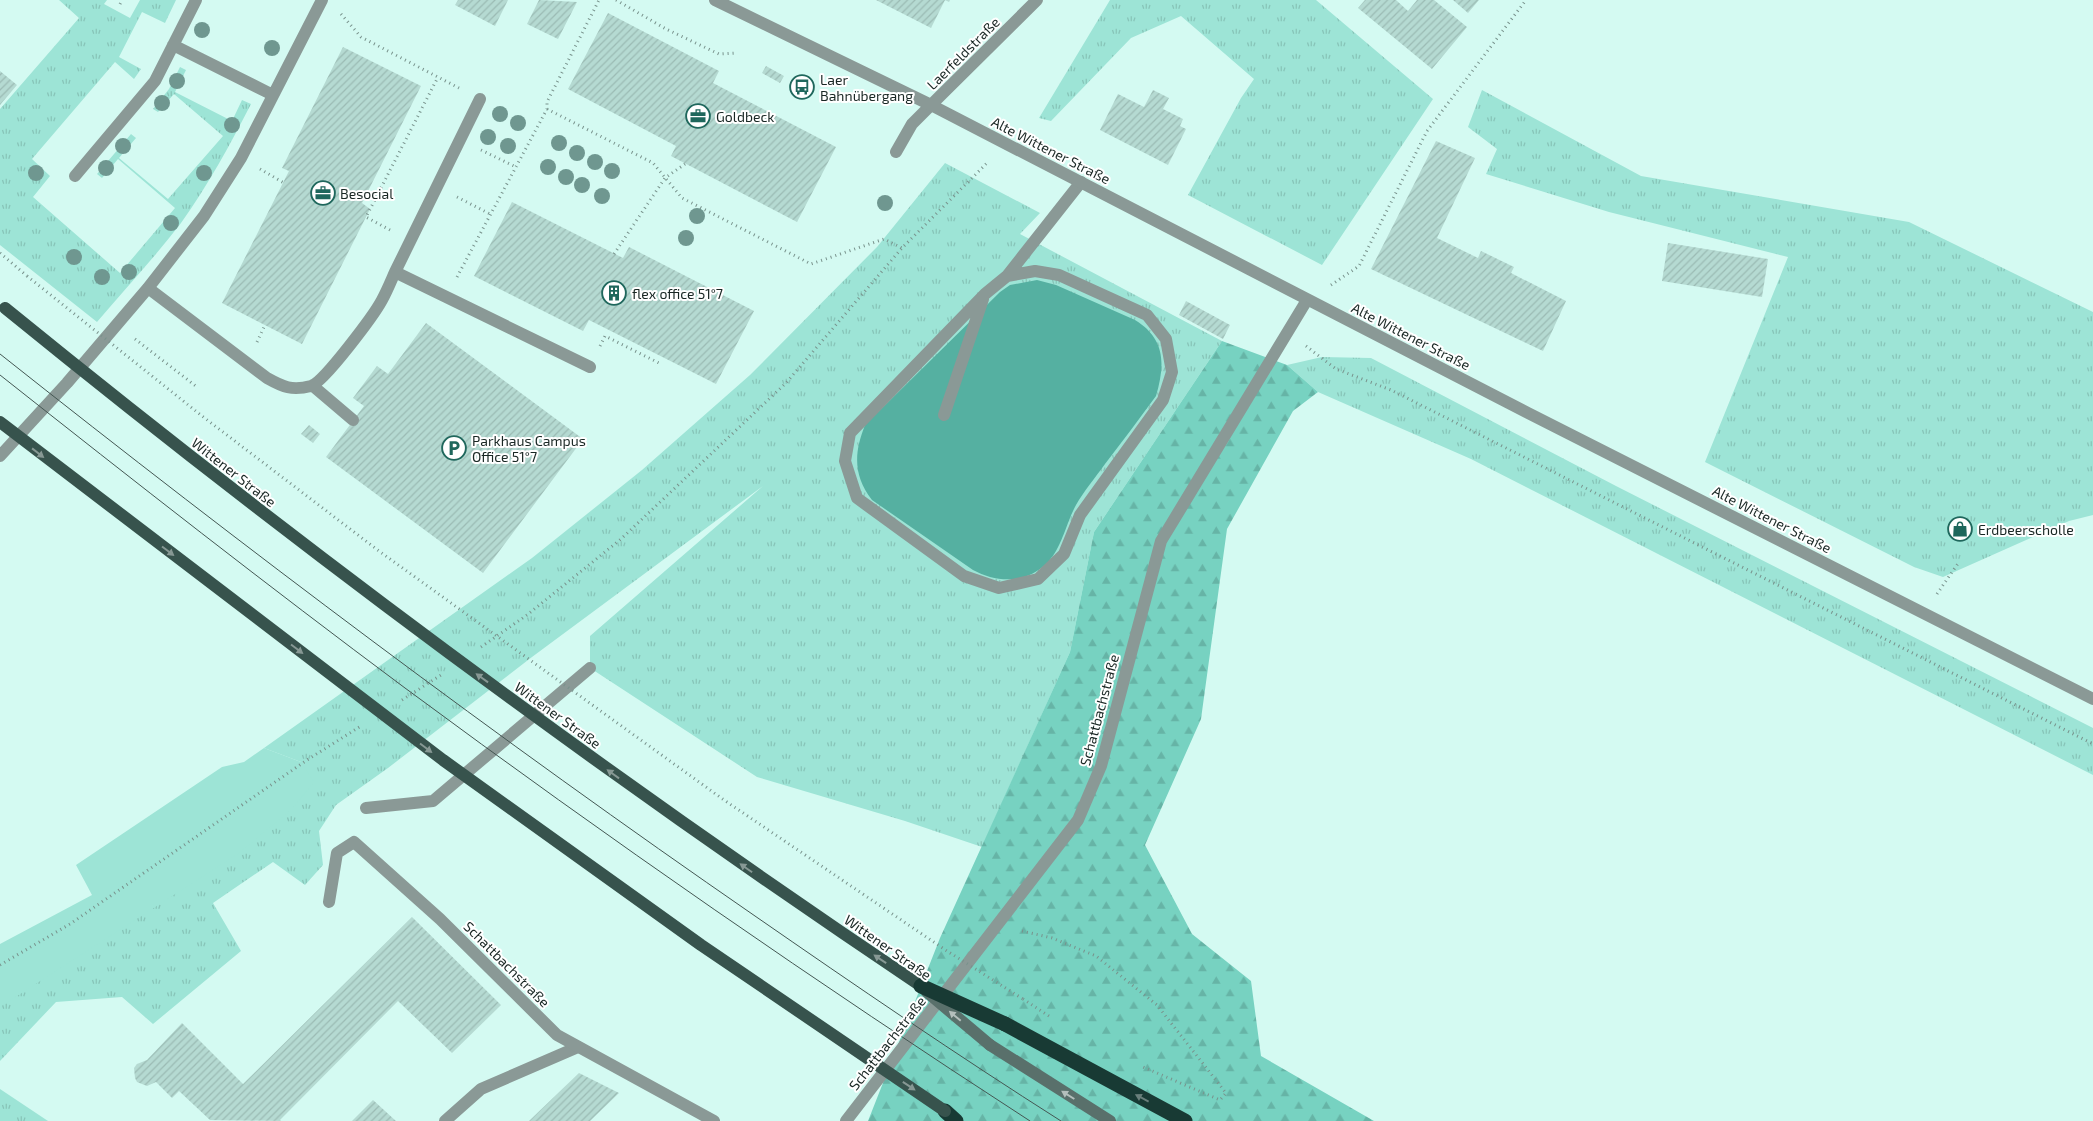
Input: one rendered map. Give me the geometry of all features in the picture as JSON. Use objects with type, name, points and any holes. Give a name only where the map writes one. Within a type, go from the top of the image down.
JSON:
[{"type":"highway","points":[[921,986],[1005,1024],[1185,1121]]},
{"type":"highway","points":[[945,1111],[956,1121]]},
{"type":"main road","name":"Wittener Straße","points":[[5,308],[130,410],[372,597],[639,793],[921,986],[990,1045],[1110,1121]]},
{"type":"main road","points":[[0,422],[466,777],[700,945],[961,1121]]},
{"type":"street","points":[[75,176],[155,81],[196,0]]},
{"type":"street","points":[[0,456],[67,383],[148,288],[204,216],[241,158],[322,0]]},
{"type":"street","name":"Alte Wittener Straße","points":[[715,0],[931,105],[1307,300],[2093,699]]},
{"type":"street","name":"Laerfeldstraße","points":[[896,152],[912,124],[1037,0]]},
{"type":"street","points":[[173,45],[273,95]]},
{"type":"street","points":[[148,288],[267,378],[287,389],[313,386],[356,338],[381,301],[480,99]]},
{"type":"street","points":[[1007,276],[1035,271],[1060,275],[1147,315],[1166,339],[1172,372],[1163,400],[1080,515],[1064,554],[1038,579],[999,588],[964,576],[857,498],[845,462],[850,433],[985,294],[1007,276],[1081,182]]},
{"type":"street","points":[[395,272],[590,367]]},
{"type":"street","points":[[944,415],[985,294]]},
{"type":"street","name":"Schattbachstraße","points":[[846,1121],[1078,820],[1101,766],[1161,541],[1307,300]]},
{"type":"street","points":[[313,386],[353,420]]},
{"type":"street","points":[[366,808],[433,801],[590,668]]},
{"type":"street","name":"Schattbachstraße","points":[[329,902],[337,853],[354,842],[440,919],[557,1035],[714,1121]]},
{"type":"street","points":[[446,1121],[481,1089],[578,1047]]},
{"type":"path","points":[[440,295],[457,278],[548,109],[547,102],[599,0]]},
{"type":"path","points":[[616,0],[666,29],[719,54],[736,53]]},
{"type":"path","points":[[1307,300],[1359,266],[1427,131],[1526,0]]},
{"type":"path","points":[[342,15],[361,37],[480,99]]},
{"type":"path","points":[[380,225],[366,217],[438,77]]},
{"type":"path","points":[[548,109],[653,164],[682,198],[811,264],[884,239],[902,248]]},
{"type":"path","points":[[460,140],[516,167]]},
{"type":"path","points":[[475,652],[514,624],[621,539],[758,410],[786,383],[902,248],[1006,144]]},
{"type":"path","points":[[614,254],[665,178],[685,164]]},
{"type":"path","points":[[437,187],[490,214]]},
{"type":"path","name":"Wittener Straße","points":[[0,253],[202,416],[379,551],[724,800],[947,951],[1053,1018]]},
{"type":"path","points":[[116,325],[197,387]]},
{"type":"path","points":[[1288,331],[1336,370],[1390,390],[2093,744]]},
{"type":"path","points":[[590,367],[605,336],[660,364]]},
{"type":"path","points":[[1923,613],[1959,562]]},
{"type":"path","points":[[396,704],[444,673]]},
{"type":"path","points":[[0,966],[70,924],[308,760],[364,724]]},
{"type":"path","points":[[997,925],[1052,938],[1096,956],[1157,1004],[1226,1093],[1220,1100],[1135,1064]]},
{"type":"green space","points":[[59,0],[107,0],[104,4],[130,18],[140,0],[176,0],[165,23],[142,12],[119,57],[141,69],[134,79],[115,62],[32,159],[50,176],[33,197],[120,273],[175,208],[118,159],[102,178],[97,174],[131,134],[136,138],[119,158],[168,199],[223,136],[174,94],[158,112],[153,109],[169,89],[180,67],[186,70],[175,92],[232,121],[242,100],[251,104],[218,165],[181,223],[97,322],[0,245],[0,109],[79,18]]},
{"type":"green space","points":[[1110,0],[1316,0],[1433,99],[1322,265],[1188,195],[1241,98],[1254,79],[1181,16],[1131,38],[1051,121],[1039,118]]},
{"type":"green space","points":[[1482,90],[1641,176],[1909,222],[2093,312],[2093,515],[2069,521],[1943,577],[1914,567],[1705,462],[1788,257],[1609,212],[1486,174],[1497,149],[1468,127]]},
{"type":"green space","points":[[945,163],[1040,213],[1020,234],[1222,341],[1094,532],[1070,652],[982,847],[905,821],[757,777],[590,668],[590,636],[763,486],[336,805],[319,831],[323,865],[305,885],[273,862],[213,903],[241,951],[153,1024],[122,997],[56,1002],[0,1061],[0,995],[301,762],[264,748],[532,558],[642,470],[750,375],[877,247]]},
{"type":"green space","points":[[1222,341],[1287,365],[1318,392],[1293,411],[1227,529],[1201,719],[1145,845],[1192,934],[1251,981],[1261,1056],[1374,1121],[868,1121],[940,938],[1070,652],[1094,532]]},
{"type":"green space","points":[[1322,357],[1371,358],[1616,486],[2093,728],[2093,775],[1471,459],[1318,392],[1287,365]]},
{"type":"green space","points":[[264,748],[301,762],[314,782],[292,809],[239,853],[0,1007],[0,944],[92,895],[76,865],[222,767],[244,762]]},
{"type":"green space","points":[[0,1089],[48,1121],[0,1121]]},
{"type":"shaded area","points":[[1037,280],[1056,285],[1135,320],[1145,327],[1158,344],[1161,374],[1156,396],[1079,500],[1052,557],[1039,570],[1030,575],[1021,578],[1001,579],[973,570],[872,500],[861,482],[857,454],[865,425],[1000,292],[1010,285]]},
{"type":"building","points":[[458,0],[508,0],[495,26],[455,5]]},
{"type":"building","points":[[539,0],[577,2],[558,39],[527,24]]},
{"type":"building","points":[[876,0],[945,0],[931,28]]},
{"type":"building","points":[[1365,0],[1396,0],[1408,11],[1417,0],[1434,0],[1467,27],[1432,69],[1358,8]]},
{"type":"building","points":[[1453,0],[1479,0],[1468,13]]},
{"type":"building","points":[[608,13],[719,71],[713,83],[836,147],[797,222],[671,156],[676,146],[568,89]]},
{"type":"building","name":"Besocial","points":[[343,47],[421,86],[362,203],[370,209],[302,344],[222,303],[289,171],[282,168]]},
{"type":"building","points":[[766,66],[784,76],[780,83],[762,73]]},
{"type":"building","points":[[0,71],[17,85],[0,105]]},
{"type":"building","points":[[1153,90],[1169,98],[1163,109],[1183,119],[1180,126],[1186,129],[1168,165],[1100,130],[1118,94],[1144,107]]},
{"type":"building","points":[[1436,141],[1475,158],[1437,238],[1478,258],[1481,251],[1514,267],[1511,273],[1566,301],[1543,351],[1371,269]]},
{"type":"building","name":"flex office 51°7","points":[[512,202],[623,258],[629,247],[754,311],[716,384],[589,320],[583,331],[474,276]]},
{"type":"building","points":[[1668,243],[1768,259],[1762,297],[1662,281]]},
{"type":"building","points":[[1186,301],[1230,325],[1223,339],[1179,315]]},
{"type":"building","name":"Parkhaus Campus Office 51°7","points":[[426,323],[583,439],[483,573],[326,457],[364,406],[353,398],[377,366],[388,374]]},
{"type":"building","points":[[309,425],[320,434],[313,443],[301,434]]},
{"type":"building","name":"Erdbeerscholle","points":[[1966,519],[1966,539],[1953,539],[1953,520]]},
{"type":"building","points":[[412,917],[501,1005],[452,1053],[398,1001],[281,1121],[210,1120],[179,1091],[172,1098],[156,1082],[147,1086],[137,1082],[134,1068],[137,1064],[147,1060],[182,1023],[243,1084]]},
{"type":"building","points":[[579,1073],[619,1093],[590,1121],[529,1121]]},
{"type":"building","points":[[373,1100],[396,1121],[352,1121]]},
{"type":"tram line","points":[[0,354],[279,571],[563,781],[945,1046],[1061,1121]]},
{"type":"tram line","points":[[0,375],[354,650],[559,800],[714,909],[1030,1121]]},
{"type":"place","name":"Laer Bahnübergang","points":[[802,87]]},
{"type":"place","name":"Goldbeck","points":[[698,116]]},
{"type":"place","name":"Besocial","points":[[323,193]]},
{"type":"place","name":"flex office 51°7","points":[[614,293]]},
{"type":"place","name":"Parkhaus Campus Office 51°7","points":[[454,448]]},
{"type":"place","name":"Erdbeerscholle","points":[[1960,529]]}]
